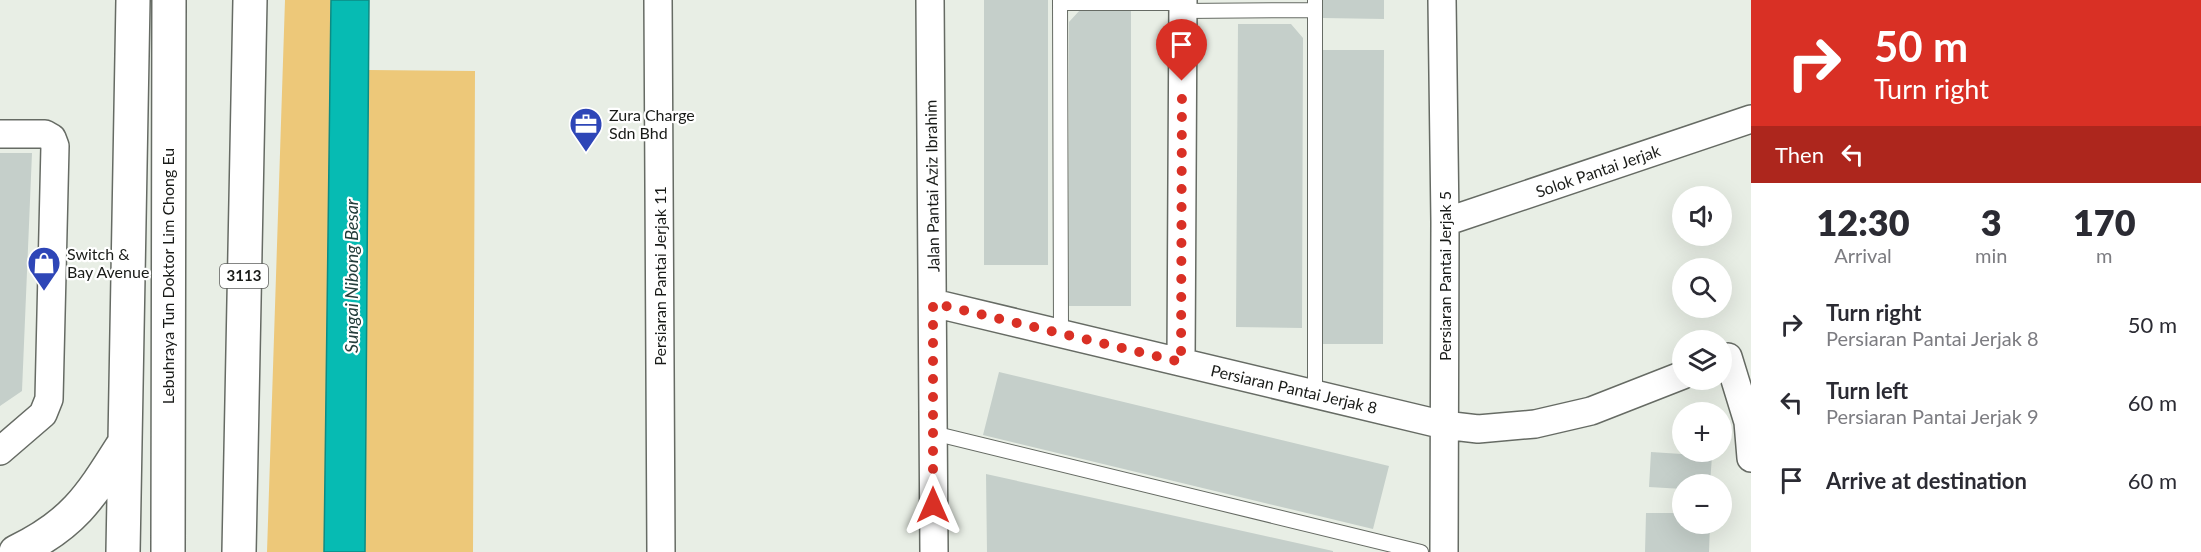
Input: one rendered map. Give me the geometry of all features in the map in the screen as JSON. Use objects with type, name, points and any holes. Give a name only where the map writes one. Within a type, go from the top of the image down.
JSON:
[{"type":"highway","points":[[123,552],[123,445],[133,0]]},
{"type":"highway","name":"Lebuhraya Tun Doktor Lim Chong Eu","points":[[168,552],[169,0]]},
{"type":"highway","name":"3113","points":[[238,552],[250,0]]},
{"type":"highway","points":[[16,552],[43,539],[72,516],[93,492],[123,445]]},
{"type":"street","name":"Persiaran Pantai Jerjak 11","points":[[658,0],[661,552]]},
{"type":"street","name":"Jalan Pantai Aziz Ibrahim","points":[[930,0],[934,552]]},
{"type":"street","name":"Persiaran Pantai Jerjak 5","points":[[1444,552],[1448,2]]},
{"type":"street","points":[[1181,362],[1183,5]]},
{"type":"street","name":"Solok Pantai Jerjak","points":[[1445,222],[1751,119]]},
{"type":"street","points":[[0,134],[45,134],[52,138],[55,146],[49,399],[43,414],[0,451]]},
{"type":"street","name":"Persiaran Pantai Jerjak 8","points":[[933,303],[1444,425],[1478,429],[1535,424],[1591,411],[1672,379]]},
{"type":"street","points":[[1734,355],[1748,422],[1751,458]]},
{"type":"lane","points":[[1061,333],[1060,1],[1183,5],[1315,5],[1315,394]]},
{"type":"lane","points":[[933,433],[1421,552]]},
{"type":"shaded area","points":[[285,0],[331,0],[324,552],[267,552]]},
{"type":"shaded area","points":[[369,70],[475,71],[473,552],[365,552]]},
{"type":"water","name":"Sungai Nibong Besar","points":[[331,0],[369,0],[365,552],[324,552]]},
{"type":"building","points":[[984,0],[1048,0],[1048,265],[984,265]]},
{"type":"building","points":[[1323,0],[1384,0],[1384,19],[1323,18]]},
{"type":"building","points":[[1131,9],[1131,306],[1069,306],[1069,22],[1080,10]]},
{"type":"building","points":[[1238,24],[1291,24],[1303,38],[1302,328],[1236,327]]},
{"type":"building","points":[[1323,50],[1384,50],[1383,344],[1322,344]]},
{"type":"building","points":[[0,153],[32,153],[22,391],[0,406]]},
{"type":"building","points":[[999,372],[1389,466],[1373,529],[983,435]]},
{"type":"building","points":[[1651,452],[1672,453],[1672,462],[1712,462],[1711,474],[1672,474],[1672,488],[1649,487]]},
{"type":"building","points":[[986,474],[1333,551],[1333,552],[987,552]]},
{"type":"building","points":[[1646,513],[1672,513],[1672,534],[1710,534],[1709,552],[1645,552]]},
{"type":"place","name":"Zura Charge Sdn Bhd","points":[[586,153]]},
{"type":"place","name":"Switch & Bay Avenue","points":[[44,292]]},
{"type":"route","points":[[933,505],[933,303],[1181,362],[1182,81]]}]
